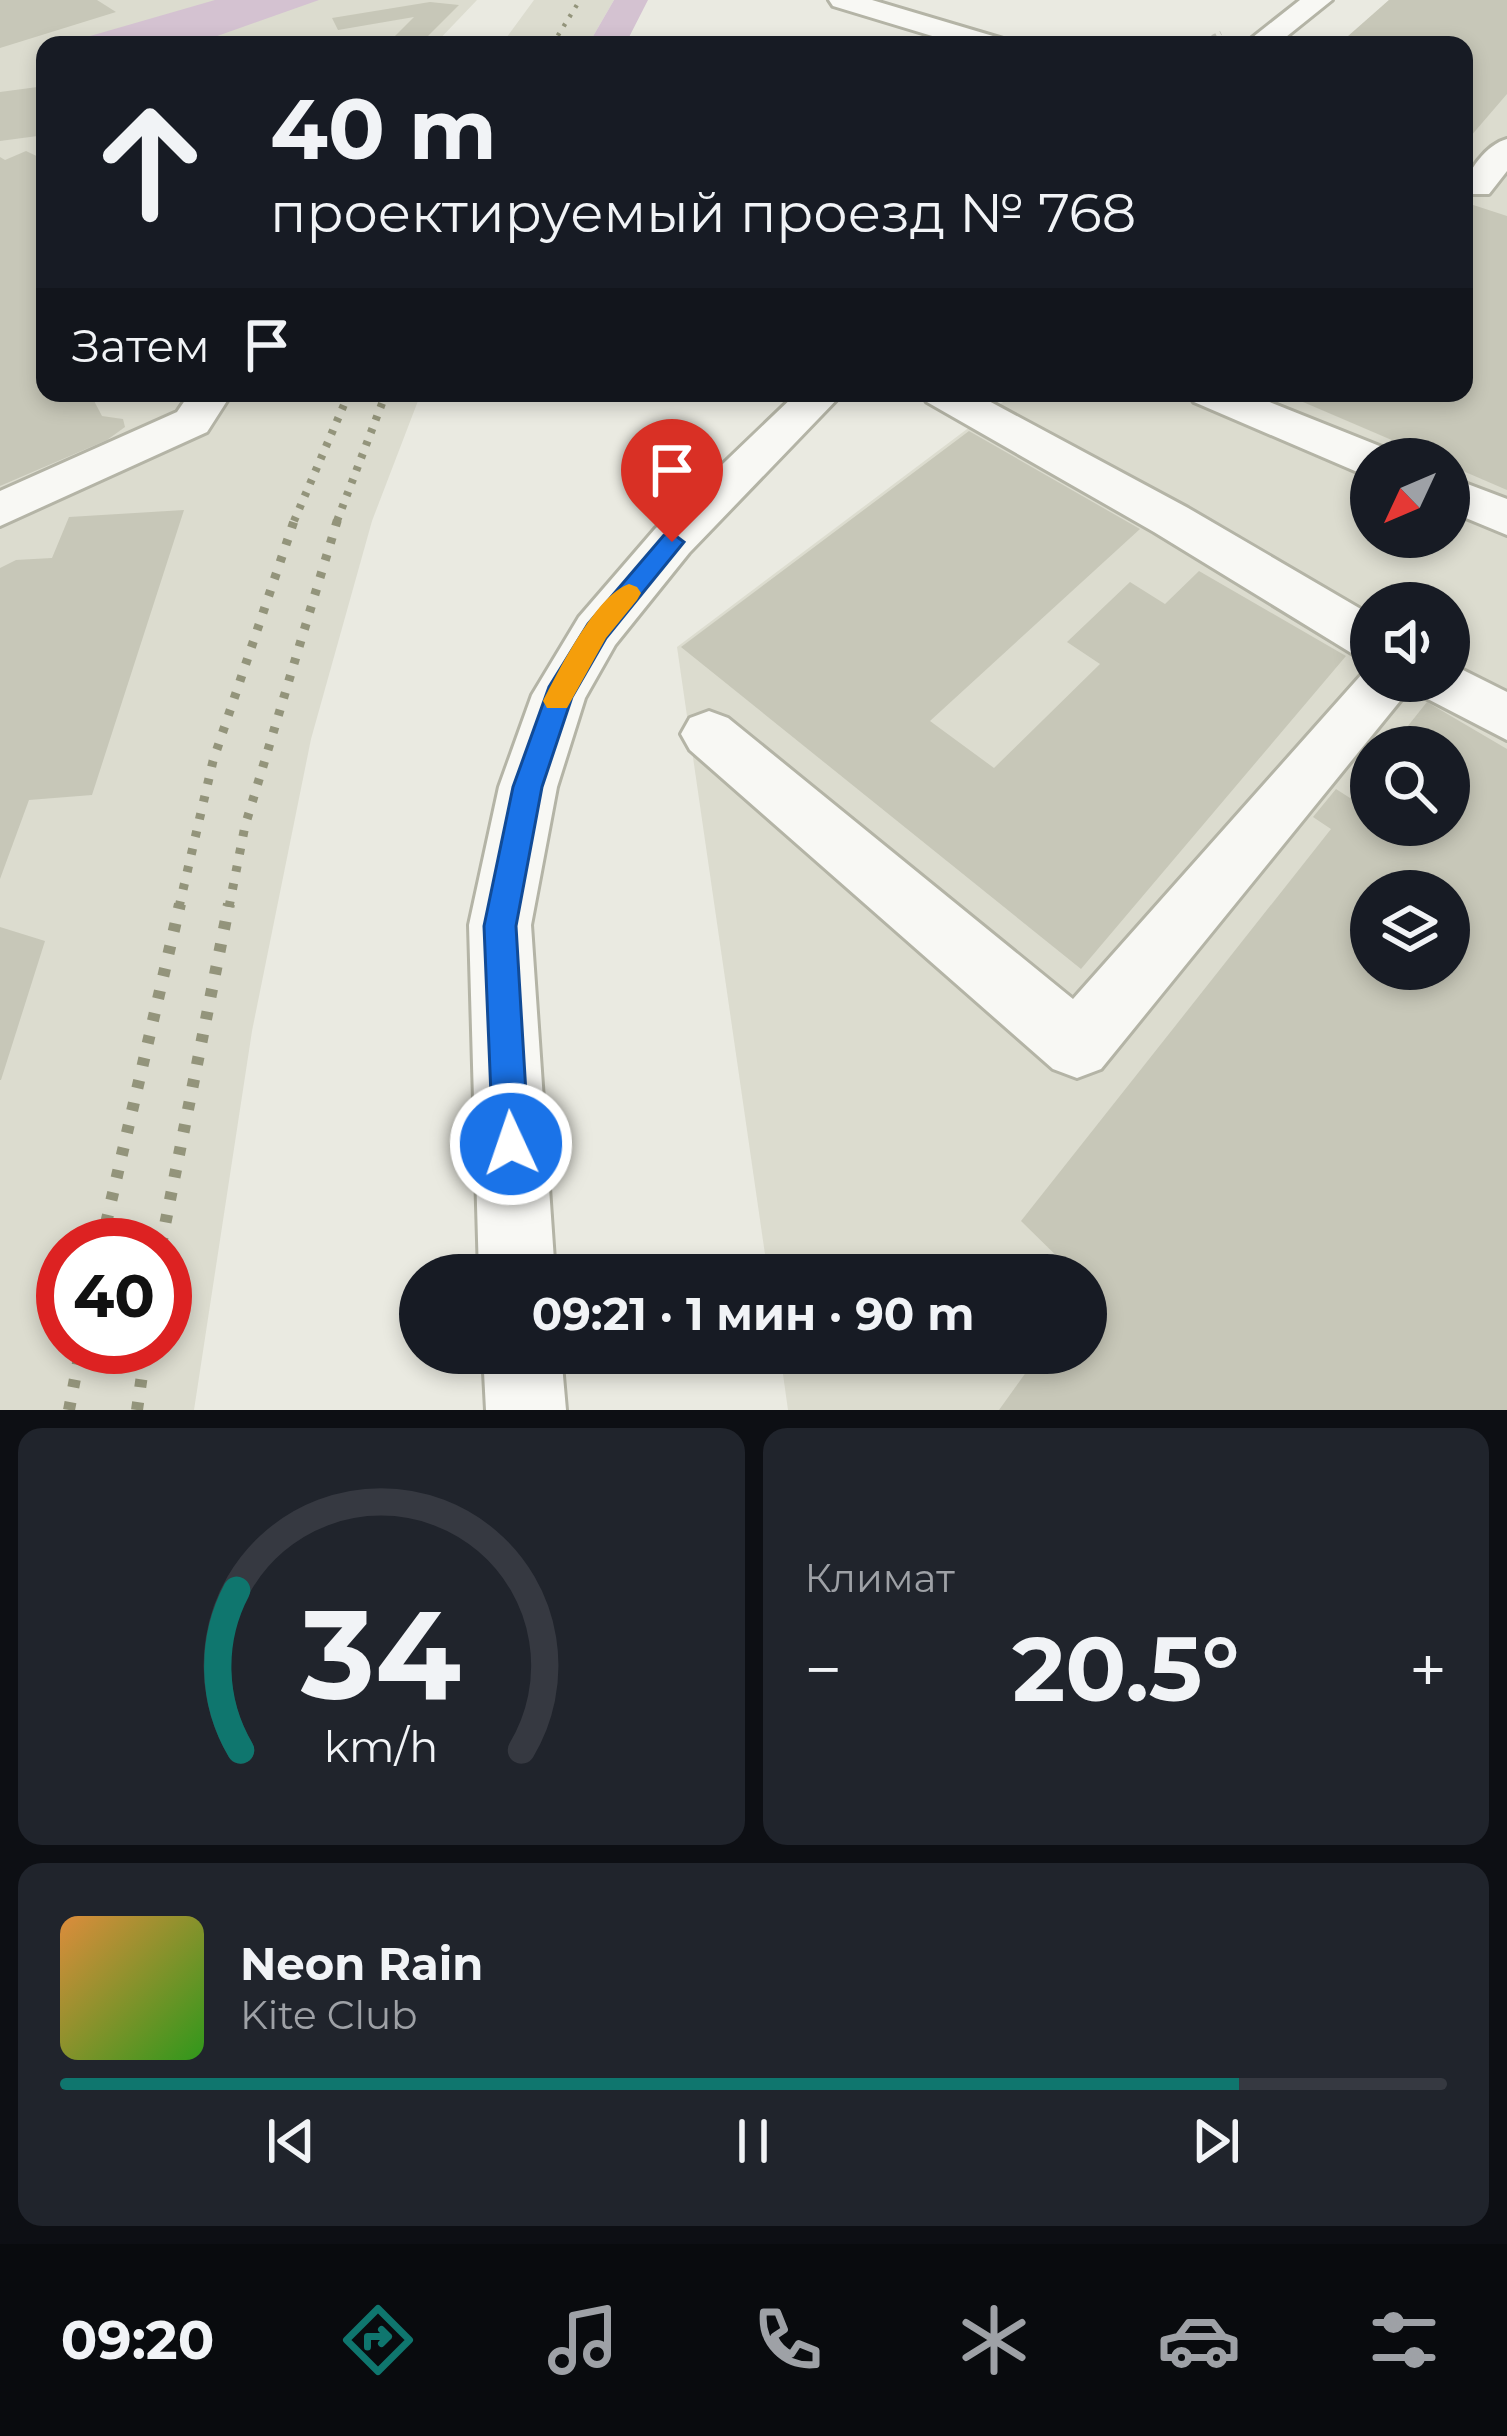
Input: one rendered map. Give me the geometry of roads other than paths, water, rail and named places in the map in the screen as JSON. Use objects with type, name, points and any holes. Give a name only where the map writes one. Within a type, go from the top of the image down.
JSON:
[{"type":"street","points":[[843,0],[984,36]]},
{"type":"street","points":[[892,0],[991,36]]},
{"type":"street","points":[[1270,36],[1318,0]]},
{"type":"street","points":[[1483,189],[1507,149]]},
{"type":"street","points":[[516,1254],[500,926],[527,787],[559,695],[597,631],[672,542],[813,402]]},
{"type":"street","points":[[958,402],[1171,520],[1350,627]]},
{"type":"street","points":[[1231,402],[1350,451]]},
{"type":"street","points":[[0,510],[191,403]]},
{"type":"street","points":[[1470,502],[1507,518]]},
{"type":"street","points":[[1470,697],[1507,718]]},
{"type":"street","points":[[709,734],[1077,1046],[1367,702]]},
{"type":"street","points":[[523,1374],[526,1410]]},
{"type":"railway","points":[[558,36],[580,0]]},
{"type":"railway","points":[[294,521],[345,402]]},
{"type":"railway","points":[[337,520],[383,402]]},
{"type":"railway","points":[[179,907],[213,761],[295,518]]},
{"type":"railway","points":[[229,907],[245,826],[337,520]]},
{"type":"railway","points":[[107,1218],[180,904]]},
{"type":"railway","points":[[166,1218],[229,904]]},
{"type":"railway","points":[[69,1410],[76,1374]]},
{"type":"railway","points":[[137,1410],[142,1374]]}]
